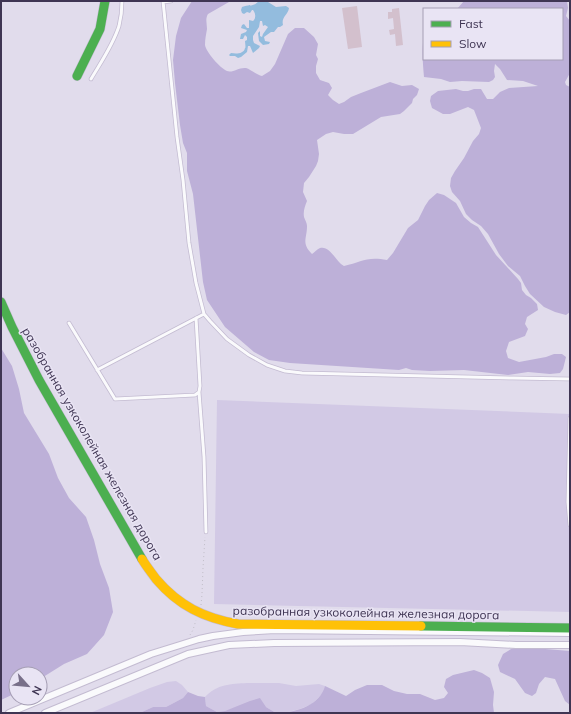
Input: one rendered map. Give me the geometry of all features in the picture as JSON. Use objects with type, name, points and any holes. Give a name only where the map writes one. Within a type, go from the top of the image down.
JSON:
[{"type":"street","points":[[77,76],[100,29],[105,1]]},
{"type":"street","name":"разобранная узкоколейная железная дорога","points":[[1,302],[39,380],[144,563],[155,578],[175,598],[188,607],[212,619],[238,624],[570,628]]},
{"type":"street","points":[[9,713],[151,654],[189,642],[243,632],[275,630],[570,633]]},
{"type":"street","points":[[45,713],[188,654],[229,646],[274,643],[439,642],[570,645]]},
{"type":"lane","points":[[91,79],[107,53],[119,26],[122,1]]},
{"type":"lane","points":[[171,1],[163,2],[189,243],[196,283],[204,314],[227,339],[249,355],[267,365],[286,371],[302,373],[333,375],[570,379]]},
{"type":"lane","points":[[97,370],[204,314]]},
{"type":"lane","points":[[196,318],[200,386],[199,392],[204,457],[206,532]]},
{"type":"lane","points":[[69,322],[115,399],[196,395],[199,392]]},
{"type":"lane","points":[[570,418],[568,502],[570,525]]},
{"type":"path","points":[[189,642],[190,635],[201,606],[202,568],[206,532]]},
{"type":"shaded area","points":[[192,1],[232,1],[208,14],[206,20],[206,48],[217,63],[227,71],[246,68],[262,76],[270,71],[275,64],[288,34],[295,28],[304,28],[314,37],[318,44],[316,55],[318,59],[316,73],[320,80],[329,83],[332,88],[328,95],[339,104],[351,97],[390,82],[402,86],[412,85],[419,89],[412,103],[400,114],[381,117],[353,134],[333,132],[326,134],[317,140],[319,154],[318,161],[304,183],[303,192],[307,201],[304,217],[307,225],[305,241],[307,247],[312,254],[320,248],[327,249],[344,266],[369,259],[387,260],[408,228],[418,220],[429,200],[437,193],[444,195],[456,203],[464,217],[478,227],[496,255],[521,283],[522,290],[537,304],[538,310],[527,317],[525,324],[528,329],[525,336],[509,342],[506,351],[508,358],[519,362],[554,354],[562,354],[566,357],[563,369],[560,373],[550,374],[528,372],[508,375],[464,370],[430,371],[412,370],[406,368],[399,370],[290,363],[269,360],[254,352],[225,327],[207,300],[203,282],[193,194],[187,171],[187,153],[183,143],[175,83],[173,60],[176,36],[181,18]]},
{"type":"shaded area","points":[[464,1],[567,1],[568,8],[566,16],[570,21],[570,73],[565,82],[566,85],[570,87],[570,312],[566,315],[544,307],[530,294],[520,276],[508,266],[499,254],[488,234],[481,226],[466,214],[460,201],[452,192],[450,186],[451,178],[473,141],[479,134],[481,128],[474,110],[468,107],[450,114],[443,114],[432,108],[430,101],[431,96],[438,91],[456,89],[468,91],[481,89],[487,99],[493,99],[500,92],[509,88],[538,86],[523,81],[507,80],[495,64],[495,77],[489,82],[450,82],[441,79],[424,77],[423,60],[563,60],[563,8],[458,8]]},
{"type":"shaded area","points":[[1,348],[12,366],[24,413],[49,454],[58,478],[69,498],[86,517],[109,588],[113,612],[104,635],[87,654],[64,664],[48,674],[48,666],[8,666],[8,697],[1,700]]},
{"type":"shaded area","points":[[217,400],[570,414],[570,612],[214,604]]},
{"type":"shaded area","points":[[521,647],[570,651],[570,705],[565,701],[555,679],[545,677],[539,684],[536,693],[532,696],[525,693],[515,679],[500,672],[498,665],[503,654],[511,649]]},
{"type":"shaded area","points":[[474,670],[490,678],[494,692],[494,713],[280,713],[294,711],[313,703],[322,693],[325,686],[346,696],[367,685],[382,685],[394,691],[407,694],[420,694],[435,700],[444,698],[448,693],[444,687],[446,679],[453,675]]},
{"type":"shaded area","points":[[176,681],[188,692],[183,698],[166,707],[153,707],[141,713],[90,713],[150,688],[167,682]]},
{"type":"shaded area","points":[[247,683],[279,683],[296,686],[319,684],[325,686],[324,692],[312,704],[288,712],[276,713],[266,707],[237,707],[217,712],[206,706],[205,697],[214,689]]},
{"type":"shaded area","points":[[188,692],[205,697],[206,706],[217,712],[225,711],[260,698],[266,707],[276,713],[141,713],[153,707],[166,707],[183,698]]},
{"type":"water","points":[[259,1],[268,2],[276,7],[286,6],[289,8],[283,20],[283,25],[264,37],[265,41],[270,42],[269,44],[263,45],[259,41],[258,33],[260,31],[260,36],[262,37],[268,27],[265,25],[263,26],[262,21],[260,21],[259,27],[253,36],[254,43],[260,46],[259,48],[253,53],[250,46],[248,46],[247,52],[241,57],[238,58],[235,56],[230,56],[229,55],[231,53],[240,53],[244,50],[247,37],[245,35],[243,39],[240,39],[241,34],[247,30],[241,28],[242,25],[244,24],[247,28],[249,28],[249,20],[253,21],[255,17],[253,10],[250,13],[242,13],[242,7],[253,5]]},
{"type":"building","points":[[357,6],[362,47],[348,49],[342,8]]},
{"type":"building","points":[[399,8],[403,45],[396,46],[395,34],[390,35],[389,30],[394,29],[393,18],[388,19],[388,12],[392,12],[392,9]]},
{"type":"traffic: fast","points":[[77,76],[100,29],[105,1]]},
{"type":"traffic: fast","points":[[1,302],[39,380],[142,559]]},
{"type":"traffic: fast","points":[[421,626],[570,628]]},
{"type":"traffic: slow","points":[[142,559],[156,579],[183,604],[203,614],[238,624],[421,626]]}]
